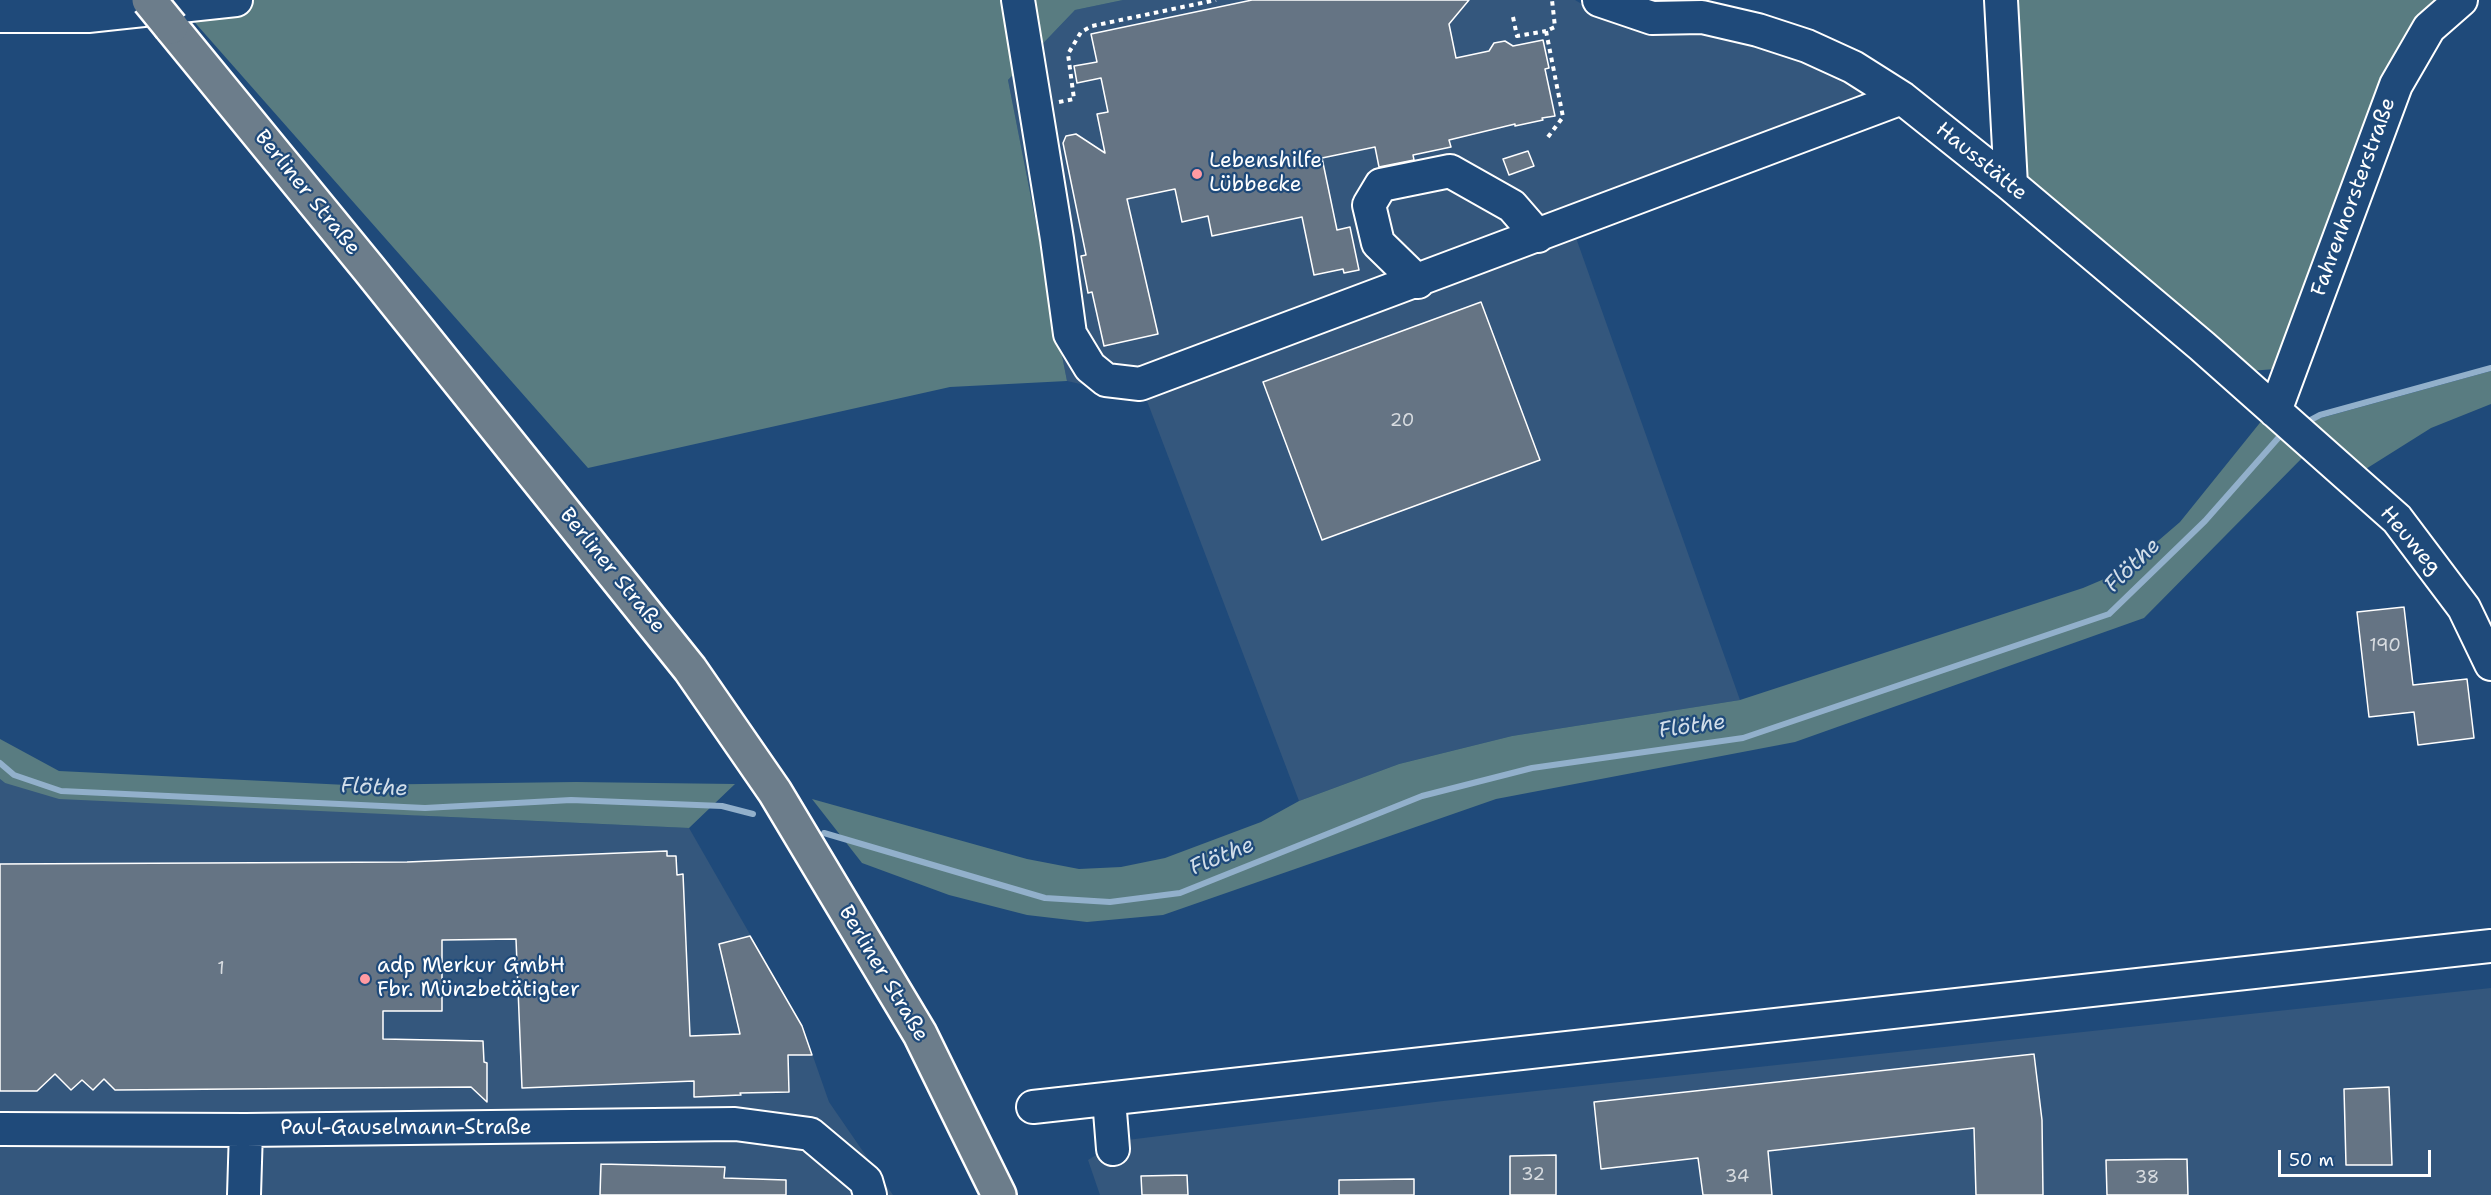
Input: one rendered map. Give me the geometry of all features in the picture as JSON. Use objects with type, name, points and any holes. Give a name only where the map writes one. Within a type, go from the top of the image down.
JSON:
[{"type":"main road","name":"Berliner Straße","points":[[149,0],[369,269],[690,669],[775,792],[920,1034],[999,1195]]},
{"type":"street","points":[[0,16],[88,16],[236,0]]},
{"type":"street","points":[[1018,0],[1058,239],[1070,334],[1090,367],[1106,380],[1140,384],[1418,282],[1902,98]]},
{"type":"street","name":"Hausstätte","points":[[1599,0],[1652,18],[1702,17],[1768,33],[1807,46],[1853,67],[1902,98],[2011,185],[2202,346],[2305,437]]},
{"type":"street","points":[[2001,0],[2011,185]]},
{"type":"street","name":"Fahrenhorsterstraße","points":[[2275,411],[2396,85],[2429,28],[2461,0]]},
{"type":"street","points":[[1418,282],[1378,243],[1369,205],[1381,185],[1450,171],[1512,206],[1538,236]]},
{"type":"street","name":"Heuweg","points":[[2305,437],[2397,519],[2464,608],[2491,664]]},
{"type":"street","points":[[1033,1107],[2491,946]]},
{"type":"street","points":[[1109,1099],[1113,1149]]},
{"type":"street","name":"Paul-Gauselmann-Straße","points":[[0,1129],[246,1130],[735,1124],[810,1134],[866,1181],[870,1195]]},
{"type":"street","points":[[244,1195],[246,1130]]},
{"type":"path","points":[[1034,105],[1074,99],[1068,54],[1081,32],[1092,26],[1215,0]]},
{"type":"path","points":[[1513,17],[1517,36],[1546,31],[1555,27],[1552,0]]},
{"type":"path","points":[[1546,31],[1563,117],[1548,137]]},
{"type":"shaded area","points":[[1123,0],[1575,0],[1597,13],[1716,27],[1851,73],[1884,122],[1575,235],[1740,700],[1512,736],[1399,764],[1299,801],[1144,393],[1112,391],[1067,381],[1008,80],[1075,10]]},
{"type":"shaded area","points":[[0,779],[5,783],[428,816],[689,828],[802,1025],[829,1102],[893,1195],[0,1195]]},
{"type":"shaded area","points":[[2491,988],[2491,1195],[1100,1195],[1088,1160],[1119,1141],[1443,1101]]},
{"type":"green space","points":[[175,0],[1123,0],[1075,10],[1008,80],[1067,381],[950,387],[588,468]]},
{"type":"green space","points":[[2008,0],[2444,0],[2276,369],[2249,371],[2026,183]]},
{"type":"green space","points":[[2491,371],[2491,404],[2431,428],[2361,472],[2306,425],[2321,418]]},
{"type":"green space","points":[[2263,419],[2306,454],[2144,618],[1795,742],[1496,799],[1163,915],[1087,922],[1027,915],[949,895],[862,863],[812,799],[1027,859],[1079,869],[1121,867],[1165,858],[1261,822],[1299,801],[1399,764],[1512,736],[1740,700],[2083,588],[2123,571],[2180,522]]},
{"type":"green space","points":[[0,739],[59,771],[347,785],[576,782],[735,784],[689,828],[59,799],[5,783],[0,779]]},
{"type":"building","name":"Lebenshilfe Lübbecke","points":[[1252,0],[1469,0],[1449,24],[1456,58],[1489,51],[1494,43],[1505,41],[1513,46],[1543,40],[1549,68],[1545,69],[1555,116],[1449,140],[1451,147],[1413,155],[1414,160],[1379,167],[1375,147],[1322,158],[1337,230],[1350,227],[1359,270],[1344,273],[1343,269],[1314,275],[1302,217],[1212,236],[1208,216],[1182,222],[1175,189],[1127,199],[1158,334],[1104,346],[1092,292],[1088,293],[1081,256],[1086,255],[1063,143],[1066,136],[1076,134],[1105,153],[1097,114],[1108,112],[1101,78],[1077,83],[1074,66],[1097,62],[1091,34]]},
{"type":"building","points":[[1528,151],[1534,166],[1509,175],[1503,159]]},
{"type":"building","points":[[1481,302],[1540,460],[1322,540],[1263,382]]},
{"type":"building","points":[[2404,607],[2413,685],[2467,679],[2474,738],[2418,745],[2414,712],[2369,717],[2357,612]]},
{"type":"building","points":[[667,851],[667,856],[676,856],[677,875],[683,874],[690,1036],[740,1034],[719,944],[750,936],[802,1026],[812,1055],[788,1055],[789,1092],[694,1097],[694,1081],[522,1088],[516,939],[442,940],[442,1011],[383,1011],[383,1039],[483,1041],[484,1062],[487,1063],[487,1102],[471,1087],[115,1090],[104,1079],[93,1090],[82,1080],[71,1090],[55,1074],[37,1091],[0,1091],[0,864],[407,862]]},
{"type":"building","points":[[2034,1054],[2042,1120],[2043,1195],[1976,1195],[1974,1128],[1768,1151],[1772,1195],[1703,1195],[1698,1158],[1601,1169],[1594,1102]]},
{"type":"building","points":[[2389,1087],[2392,1165],[2346,1165],[2344,1089]]},
{"type":"building","points":[[1556,1155],[1556,1195],[1510,1195],[1510,1156]]},
{"type":"building","points":[[2187,1159],[2188,1195],[2107,1195],[2106,1160]]},
{"type":"building","points":[[601,1164],[725,1167],[724,1178],[786,1180],[786,1195],[600,1195]]},
{"type":"building","points":[[1187,1175],[1188,1195],[1142,1195],[1141,1176]]},
{"type":"building","points":[[1414,1179],[1414,1195],[1339,1195],[1339,1180]]},
{"type":"waterway","name":"Flöthe","points":[[2305,423],[2320,415],[2491,368]]},
{"type":"waterway","name":"Flöthe","points":[[824,833],[1045,898],[1110,902],[1180,893],[1422,796],[1532,768],[1743,738],[2109,614],[2205,521],[2280,436],[2285,434]]},
{"type":"waterway","name":"Flöthe","points":[[0,763],[14,775],[61,791],[425,808],[571,800],[722,806],[753,814]]},
{"type":"place","name":"Lebenshilfe Lübbecke","points":[[1197,174]]},
{"type":"place","name":"adp Merkur GmbH Fbr. Münzbetätigter","points":[[365,979]]}]
